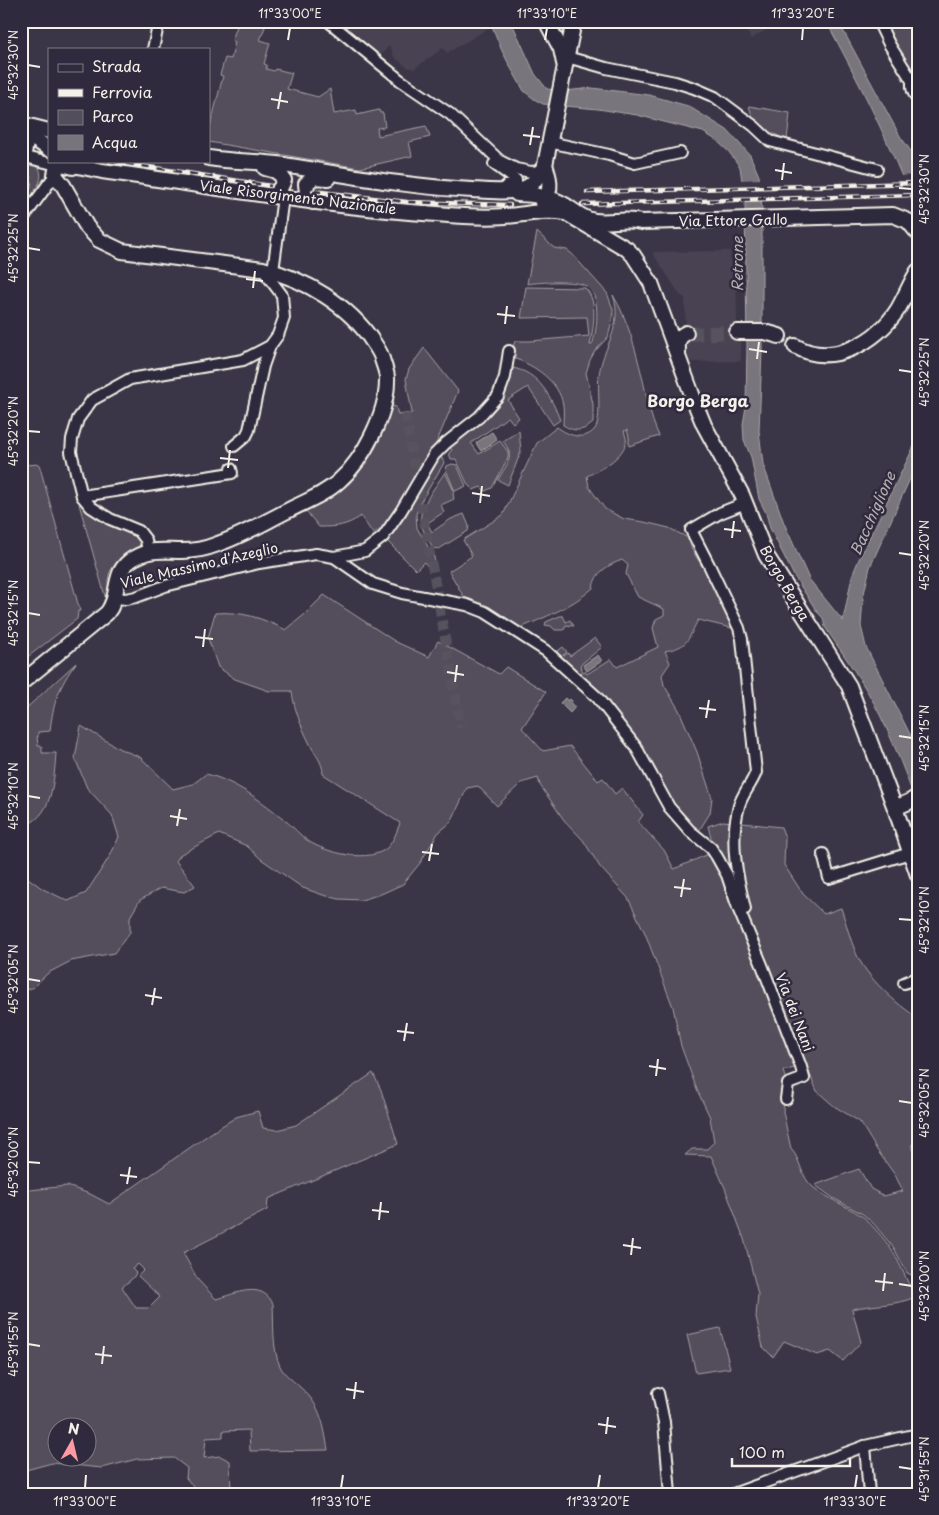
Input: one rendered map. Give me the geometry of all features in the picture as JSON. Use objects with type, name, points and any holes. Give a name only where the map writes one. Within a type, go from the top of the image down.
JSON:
[{"type":"main road","points":[[546,21],[561,49],[565,66]]},
{"type":"main road","points":[[481,190],[523,189],[535,182],[543,168],[574,21]]},
{"type":"main road","points":[[21,124],[48,130]]},
{"type":"main road","points":[[21,130],[48,147]]},
{"type":"main road","name":"Viale Risorgimento Nazionale","points":[[210,158],[255,161],[439,189],[481,190]]},
{"type":"main road","points":[[225,160],[275,170],[281,174],[283,184],[277,196]]},
{"type":"main road","name":"Viale Risorgimento Nazionale","points":[[62,169],[78,166],[313,202],[438,214],[505,216],[530,212],[552,212]]},
{"type":"main road","points":[[530,212],[540,205],[548,191],[543,168]]},
{"type":"main road","points":[[21,683],[107,613],[115,598],[116,582],[122,568],[134,558],[148,551],[199,550],[215,545],[325,492],[340,481],[353,466],[370,438],[383,409],[388,380],[381,354],[365,329],[335,303],[298,281],[268,270],[122,251],[99,240],[87,227],[62,169]]},
{"type":"main road","points":[[313,202],[305,188],[306,184],[314,177],[384,182]]},
{"type":"main road","points":[[481,190],[495,194],[532,194],[548,191]]},
{"type":"main road","name":"Via Ettore Gallo","points":[[548,191],[587,219],[595,221],[634,220],[641,222],[894,215],[908,221],[918,233]]},
{"type":"main road","name":"Borgo Berga","points":[[552,212],[566,214],[623,246],[633,255],[651,284],[704,426],[745,503],[766,555],[849,686],[918,875]]},
{"type":"main road","points":[[623,246],[607,232],[609,227],[641,222]]},
{"type":"main road","points":[[795,346],[806,352],[839,353],[865,342],[890,320],[917,274]]},
{"type":"main road","points":[[667,324],[672,330],[687,334],[682,335],[678,341],[678,356]]},
{"type":"main road","points":[[740,332],[765,332],[779,336]]},
{"type":"main road","points":[[895,808],[914,799]]},
{"type":"street","points":[[153,48],[159,21]]},
{"type":"street","points":[[328,21],[400,80],[450,114],[485,148],[511,167],[531,172],[543,168]]},
{"type":"street","points":[[878,21],[889,44],[916,85]]},
{"type":"street","points":[[565,66],[606,68],[675,82],[694,88],[715,97],[754,126],[770,141],[877,169]]},
{"type":"street","points":[[21,130],[28,144],[23,154]]},
{"type":"street","points":[[549,142],[601,153],[635,163],[680,153]]},
{"type":"street","points":[[23,154],[48,147]]},
{"type":"street","points":[[481,190],[494,186],[514,186],[516,182],[515,178],[492,162],[485,148]]},
{"type":"street","points":[[21,220],[62,169],[23,154]]},
{"type":"street","points":[[234,446],[246,436],[249,430],[270,346],[278,334],[284,318],[282,295],[268,270],[277,196]]},
{"type":"street","points":[[148,551],[146,540],[139,531],[110,519],[91,507],[82,496],[71,452],[72,439],[78,419],[92,400],[130,379],[243,360],[270,346]]},
{"type":"street","name":"Viale Massimo d'Azeglio","points":[[115,598],[126,599],[136,597],[165,586],[259,563],[316,554],[334,557],[365,551],[383,538],[402,511],[434,455],[479,417],[498,396],[505,377],[510,351]]},
{"type":"street","points":[[82,496],[232,473],[231,468]]},
{"type":"street","points":[[745,503],[720,513],[691,530],[739,628],[744,651],[756,772],[753,782],[739,804],[733,849],[746,927]]},
{"type":"street","points":[[334,557],[373,584],[402,592],[467,604],[476,608],[529,640],[560,663],[597,697],[636,747],[669,807],[690,831],[711,848],[727,875],[746,927]]},
{"type":"street","points":[[823,854],[830,878],[910,853]]},
{"type":"street","name":"Via dei Nani","points":[[746,927],[804,1078],[788,1084],[786,1099]]},
{"type":"street","points":[[904,983],[918,977]]},
{"type":"street","points":[[658,1393],[664,1422],[670,1494]]},
{"type":"street","points":[[733,1494],[849,1449],[918,1434]]},
{"type":"street","points":[[865,1446],[869,1494]]},
{"type":"shaded area","points":[[341,21],[487,21],[489,28],[447,53],[443,48],[414,69],[407,67],[394,57],[389,46],[381,55]]},
{"type":"shaded area","points":[[741,21],[781,21],[751,39]]},
{"type":"shaded area","points":[[730,251],[731,262],[736,262],[737,324],[739,324],[741,361],[687,362],[685,298],[680,295],[652,252]]},
{"type":"green space","points":[[239,21],[260,21],[265,27],[260,40],[270,43],[264,64],[267,65],[266,69],[292,73],[287,89],[318,97],[330,89],[334,114],[356,110],[357,115],[379,110],[380,113],[383,113],[385,127],[377,128],[378,136],[426,126],[430,137],[409,142],[412,156],[360,168],[210,142],[210,127],[223,76],[220,75],[225,58],[231,59],[235,42],[232,40]]},
{"type":"green space","points":[[885,21],[918,21],[918,69],[914,73],[906,63]]},
{"type":"green space","points":[[749,106],[790,113],[787,140],[755,125]]},
{"type":"green space","points":[[21,160],[37,165],[41,176],[38,187],[23,206],[30,190],[31,180],[27,171],[21,167]]},
{"type":"green space","points":[[21,170],[25,174],[29,187],[22,205]]},
{"type":"green space","points":[[537,232],[554,248],[567,250],[572,254],[607,293],[613,309],[608,337],[595,351],[586,373],[593,404],[593,423],[578,430],[563,425],[561,396],[551,381],[529,365],[513,358],[515,341],[589,336],[587,317],[521,318],[526,287],[585,288],[594,308],[590,345],[592,345],[595,332],[597,307],[593,293],[589,288],[569,282],[527,284]]},
{"type":"green space","points":[[613,295],[623,314],[630,334],[651,414],[659,436],[629,446],[627,430],[624,431],[626,442],[620,454],[610,463],[587,476],[589,487],[605,509],[624,519],[669,528],[688,538],[692,550],[715,586],[736,629],[698,620],[684,644],[665,651],[670,663],[662,675],[664,685],[679,710],[697,752],[712,798],[710,813],[697,834],[682,819],[650,762],[554,654],[563,647],[567,652],[563,655],[568,653],[570,656],[595,638],[602,647],[580,665],[583,672],[585,671],[587,674],[611,659],[617,667],[658,647],[653,628],[656,619],[664,615],[664,609],[638,597],[626,574],[628,565],[622,560],[612,564],[599,573],[593,588],[584,595],[557,612],[518,629],[483,605],[464,597],[449,571],[472,556],[463,540],[503,515],[537,443],[557,427],[566,433],[576,436],[586,435],[595,429],[599,411],[599,375],[601,364],[612,336],[616,317]]},
{"type":"green space","points":[[424,348],[458,391],[433,451],[380,535],[377,531],[373,534],[361,516],[341,525],[319,527],[306,511],[336,492],[360,468],[379,439],[392,406],[396,407],[398,415],[412,413],[406,379],[409,369]]},
{"type":"green space","points":[[512,368],[521,370],[537,380],[548,394],[560,420],[553,425],[528,387],[508,400],[519,418],[513,423],[508,417],[471,443],[479,454],[500,441],[508,452],[508,458],[492,488],[485,491],[481,487],[473,490],[468,485],[456,459],[451,459],[449,453],[452,450],[449,446],[504,394]]},
{"type":"green space","points":[[519,431],[521,451],[508,485],[498,480],[510,456],[503,441]]},
{"type":"green space","points":[[440,457],[444,463],[420,503],[416,514],[417,528],[434,557],[435,564],[430,569],[424,562],[416,570],[386,540],[411,504],[427,474]]},
{"type":"green space","points":[[21,463],[26,465],[39,464],[80,611],[78,611],[77,619],[21,662]]},
{"type":"green space","points":[[457,465],[466,486],[455,491],[446,470],[447,466]]},
{"type":"green space","points":[[445,472],[454,491],[454,499],[441,505],[444,512],[429,522],[428,525],[432,532],[451,519],[464,514],[469,526],[468,531],[439,549],[433,548],[422,525],[421,516],[425,503]]},
{"type":"green space","points":[[79,504],[97,517],[137,536],[141,543],[135,550],[117,562],[110,572],[107,603]]},
{"type":"green space","points":[[324,595],[396,642],[429,657],[438,641],[499,674],[506,667],[546,692],[522,728],[543,751],[570,746],[598,781],[603,778],[615,794],[622,788],[643,815],[638,822],[664,850],[674,869],[711,853],[721,868],[798,1067],[783,1071],[787,1084],[785,1085],[783,1112],[791,1149],[809,1184],[862,1216],[882,1237],[898,1261],[915,1297],[900,1302],[852,1309],[861,1342],[843,1361],[830,1351],[817,1355],[784,1341],[773,1357],[763,1347],[756,1317],[758,1294],[744,1239],[725,1188],[711,1156],[685,1155],[692,1149],[707,1149],[714,1142],[710,1117],[697,1090],[681,1046],[673,1007],[645,933],[628,898],[600,867],[583,840],[564,820],[540,785],[538,778],[521,783],[497,806],[478,786],[467,788],[451,822],[438,833],[420,863],[403,884],[381,894],[361,900],[339,899],[303,888],[261,859],[247,846],[219,834],[181,854],[176,861],[195,886],[184,892],[161,888],[140,900],[130,917],[130,932],[114,953],[71,961],[48,973],[32,988],[21,991],[21,873],[43,889],[68,901],[86,893],[110,856],[119,837],[112,815],[87,788],[75,758],[81,726],[120,749],[140,757],[173,789],[193,784],[206,774],[217,777],[248,793],[285,820],[308,841],[316,845],[337,853],[360,856],[371,855],[388,847],[400,823],[323,774],[320,761],[298,717],[292,691],[269,691],[235,679],[218,667],[208,638],[215,613],[234,613],[252,616],[286,630]]},
{"type":"green space","points":[[563,616],[566,622],[570,620],[574,626],[566,625],[564,630],[555,630],[551,626],[545,625],[546,622]]},
{"type":"green space","points":[[76,663],[65,679],[58,695],[50,731],[38,732],[37,737],[38,746],[42,746],[42,753],[56,753],[50,797],[40,816],[32,822],[21,826],[21,755],[25,754],[21,733],[21,713]]},
{"type":"green space","points":[[723,821],[781,827],[785,838],[784,865],[803,894],[824,914],[841,908],[856,953],[867,971],[891,998],[918,1018],[918,1142],[911,1145],[918,1160],[918,1278],[907,1273],[894,1248],[873,1223],[863,1214],[833,1198],[815,1185],[859,1169],[871,1189],[884,1196],[903,1191],[895,1175],[860,1122],[834,1106],[817,1091],[713,845],[708,826]]},
{"type":"green space","points":[[373,1073],[381,1090],[398,1144],[268,1199],[267,1210],[183,1253],[198,1280],[216,1299],[248,1291],[262,1292],[268,1297],[273,1304],[277,1359],[287,1375],[313,1401],[323,1424],[328,1450],[250,1451],[249,1430],[223,1431],[223,1437],[206,1438],[204,1458],[220,1456],[230,1461],[231,1492],[213,1493],[197,1491],[186,1478],[187,1468],[174,1458],[137,1459],[98,1468],[98,1418],[48,1418],[48,1464],[22,1471],[21,1476],[21,1191],[67,1186],[90,1194],[109,1204],[236,1117],[258,1111],[263,1128],[277,1130],[296,1125]],"holes":[[[138,1264],[144,1270],[138,1276],[160,1297],[149,1308],[136,1308],[122,1287],[133,1278],[136,1273],[132,1269]]]},
{"type":"green space","points":[[720,1328],[730,1368],[696,1373],[687,1335]]},
{"type":"water","name":"Retrone","points":[[490,21],[511,21],[535,74],[547,89],[565,91],[592,88],[649,95],[688,106],[727,130],[750,155],[759,176],[762,210],[762,350],[759,431],[763,464],[784,523],[809,579],[843,621],[852,576],[918,438],[918,461],[870,567],[863,598],[861,626],[866,647],[918,750],[918,809],[896,749],[868,692],[825,627],[823,618],[794,576],[770,528],[766,513],[759,499],[751,457],[744,440],[743,424],[746,407],[747,345],[745,202],[740,167],[729,152],[716,140],[703,132],[637,115],[543,104],[534,99],[524,91],[512,70]]},
{"type":"water","points":[[826,21],[838,21],[900,136],[918,161],[918,209],[913,204],[873,111]]},
{"type":"water","points":[[492,432],[497,440],[481,451],[476,443]]},
{"type":"water","points":[[598,655],[602,661],[587,671],[583,665]]},
{"type":"water","points":[[565,698],[568,701],[570,699],[572,701],[571,704],[575,707],[570,713],[560,703]]},
{"type":"pier","points":[[918,175],[918,198],[908,198],[899,176]]},
{"type":"pier","points":[[762,179],[764,200],[742,201],[740,180]]},
{"type":"tunnel","points":[[688,334],[737,332]]},
{"type":"tunnel","points":[[405,414],[461,728]]},
{"type":"railway","points":[[116,162],[271,186]]},
{"type":"railway","points":[[587,192],[918,183]]},
{"type":"railway","points":[[313,191],[407,202],[510,205]]},
{"type":"railway","points":[[582,204],[918,195]]},
{"type":"district","name":"Borgo Berga","points":[[698,400]]},
{"type":"water label","name":"Bacchiglione","points":[[872,513]]}]
